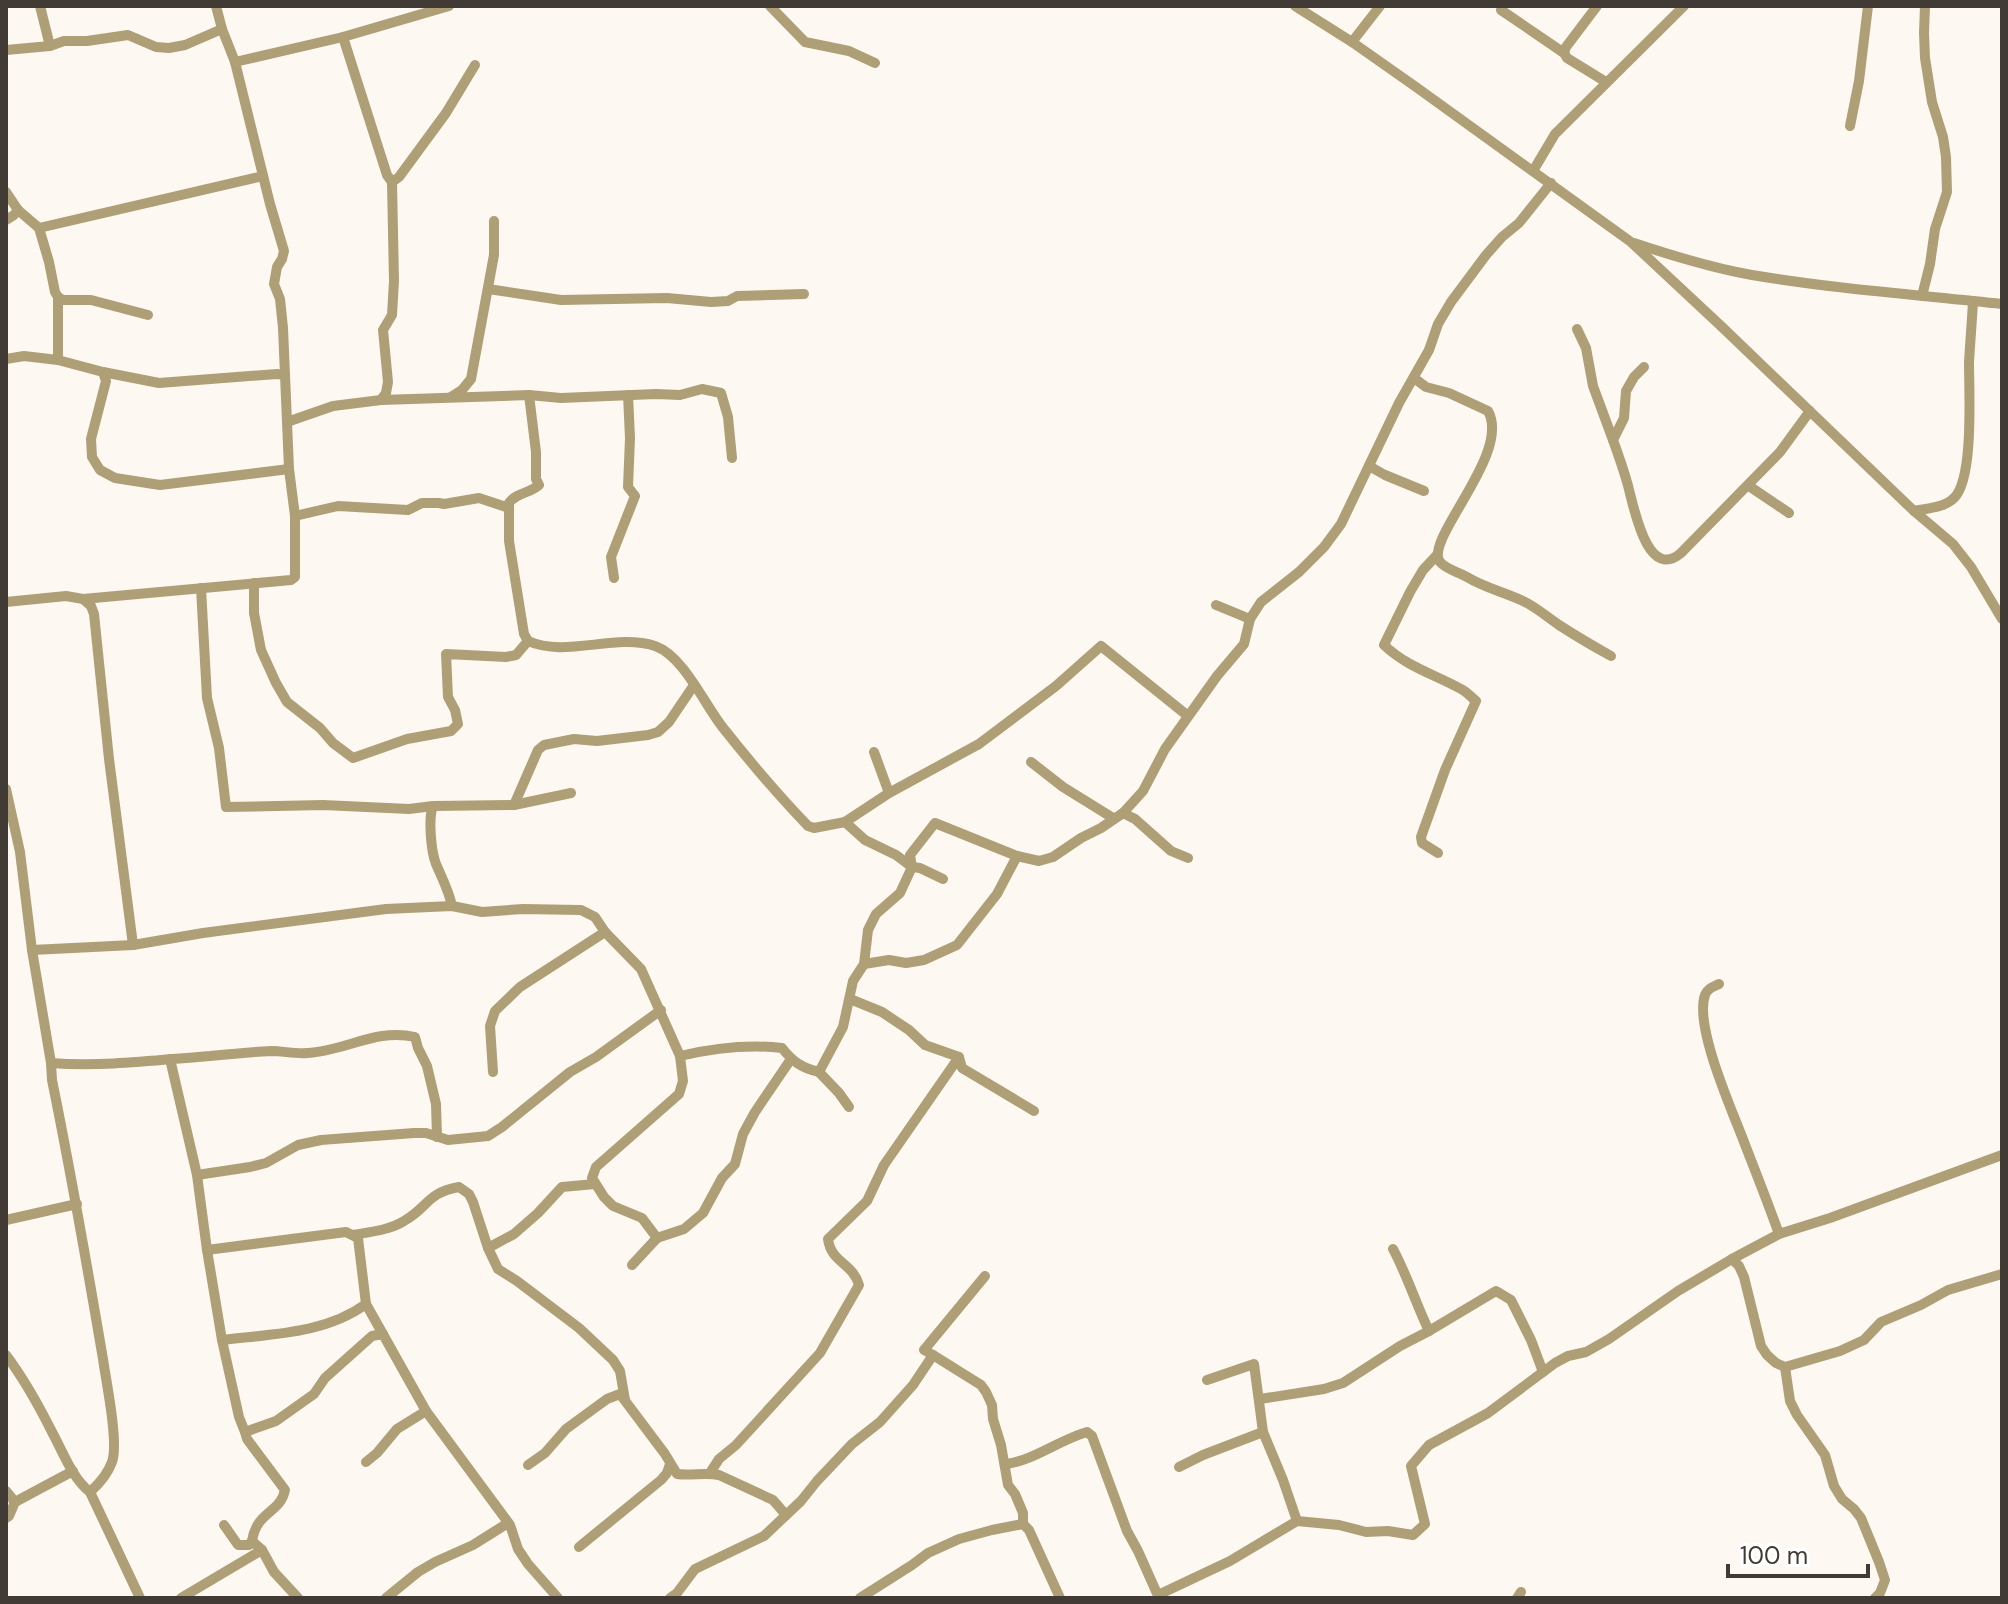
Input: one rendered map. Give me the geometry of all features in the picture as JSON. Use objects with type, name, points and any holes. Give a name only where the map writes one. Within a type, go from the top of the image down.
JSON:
[{"type":"street","points":[[40,6],[50,46]]},
{"type":"street","points":[[6,601],[66,596],[83,599],[291,580],[295,577],[295,516],[289,469],[280,299],[274,284],[284,251],[235,62],[216,6]]},
{"type":"street","points":[[235,62],[343,37],[449,6]]},
{"type":"street","points":[[770,6],[805,42],[849,51],[875,63]]},
{"type":"street","points":[[1295,6],[1352,42],[1631,242],[1963,555],[2002,619]]},
{"type":"street","points":[[1352,42],[1380,6]]},
{"type":"street","points":[[1564,53],[1597,6]]},
{"type":"street","points":[[1533,171],[1555,134],[1684,6]]},
{"type":"street","points":[[1850,126],[1868,6]]},
{"type":"street","points":[[1922,296],[1935,229],[1947,192],[1946,157],[1925,58],[1925,6]]},
{"type":"street","points":[[1501,10],[1606,82]]},
{"type":"street","points":[[6,50],[128,35],[156,47],[169,48],[185,45],[222,29]]},
{"type":"street","points":[[343,37],[387,175],[392,182],[394,281],[392,315],[383,330],[388,382],[381,400]]},
{"type":"street","points":[[392,182],[399,177],[446,113],[475,65]]},
{"type":"street","points":[[39,228],[263,176]]},
{"type":"street","points":[[819,1072],[843,1027],[853,981],[864,964],[868,930],[876,914],[900,893],[912,867],[910,855],[935,823],[1017,856],[1039,861],[1053,857],[1101,828],[1123,813],[1143,791],[1165,749],[1244,644],[1250,619],[1261,602],[1299,572],[1341,524],[1451,302],[1502,237],[1519,223],[1551,183]]},
{"type":"street","points":[[6,192],[18,210],[39,228],[58,297],[63,300],[91,300],[148,315]]},
{"type":"street","points":[[6,220],[18,210]]},
{"type":"street","points":[[449,398],[462,390],[471,379],[494,255],[494,221]]},
{"type":"street","points":[[1631,242],[1692,262],[1752,275],[2002,304]]},
{"type":"street","points":[[488,289],[561,300],[667,298],[711,302],[728,301],[737,296],[804,294]]},
{"type":"street","points":[[58,297],[58,360]]},
{"type":"street","points":[[1914,511],[1947,503],[1962,487],[1968,451],[1973,301]]},
{"type":"street","points":[[1577,329],[1586,348],[1593,386],[1642,535],[1657,557],[1667,561],[1681,553],[1749,486],[1780,452],[1810,411]]},
{"type":"street","points":[[6,359],[24,356],[58,360],[159,383],[285,375]]},
{"type":"street","points":[[1613,440],[1624,418],[1626,391],[1644,367]]},
{"type":"street","points":[[103,372],[106,381],[91,439],[92,457],[100,470],[115,478],[160,485],[289,469]]},
{"type":"street","points":[[1414,378],[1426,387],[1449,393],[1488,411],[1493,432],[1482,469],[1449,526],[1437,555],[1423,570],[1384,645],[1402,660],[1465,691],[1476,701],[1445,770],[1421,837],[1422,843],[1438,853]]},
{"type":"street","points":[[287,422],[333,406],[381,400],[529,395],[561,398],[680,395],[702,389],[721,393],[728,417],[732,458]]},
{"type":"street","points":[[529,395],[539,485],[509,503],[509,541],[524,634],[528,641],[572,647],[613,642],[650,645],[668,652],[723,728],[774,791],[808,826],[814,828],[845,822],[889,793],[979,744],[1056,686],[1101,646],[1188,716]]},
{"type":"street","points":[[614,578],[611,557],[635,496],[628,487],[628,395]]},
{"type":"street","points":[[1369,466],[1424,491]]},
{"type":"street","points":[[1749,486],[1789,513]]},
{"type":"street","points":[[295,516],[338,506],[408,510],[422,503],[444,504],[479,498],[509,508]]},
{"type":"street","points":[[1437,555],[1441,563],[1450,569],[1476,584],[1522,601],[1611,656]]},
{"type":"street","points":[[254,583],[254,613],[261,650],[287,702],[353,758],[407,739],[451,731],[458,724],[448,697],[446,654],[506,657],[516,655],[528,641]]},
{"type":"street","points":[[201,588],[207,698],[219,748],[226,807],[323,805],[409,809],[514,805],[571,793]]},
{"type":"street","points":[[83,599],[94,614],[133,945]]},
{"type":"street","points":[[1216,605],[1250,619]]},
{"type":"street","points":[[514,805],[538,750],[544,745],[574,739],[597,741],[658,732],[669,722],[694,685]]},
{"type":"street","points":[[874,752],[889,793]]},
{"type":"street","points":[[1031,762],[1063,787],[1113,818]]},
{"type":"street","points":[[6,789],[20,852],[52,1080],[77,1204],[108,1389],[114,1444],[112,1462],[99,1484],[90,1492]]},
{"type":"street","points":[[433,806],[430,819],[434,860],[450,893],[452,906]]},
{"type":"street","points":[[1123,813],[1135,819],[1171,851],[1188,858]]},
{"type":"street","points":[[845,822],[865,840],[896,855],[912,867],[943,879]]},
{"type":"street","points":[[864,964],[924,960],[957,945],[997,894],[1017,856]]},
{"type":"street","points":[[32,950],[133,945],[386,909],[452,906],[482,912],[581,910],[595,917],[605,932],[641,969],[680,1056],[683,1081],[679,1094],[596,1167],[592,1178],[613,1206],[642,1218],[657,1238]]},
{"type":"street","points":[[493,1072],[490,1026],[495,1011],[520,987],[605,932]]},
{"type":"street","points":[[1719,984],[1709,988],[1705,997],[1704,1021],[1724,1090],[1779,1234]]},
{"type":"street","points":[[850,999],[882,1012],[925,1045],[959,1057]]},
{"type":"street","points":[[197,1175],[266,1163],[298,1145],[321,1140],[414,1133],[426,1133],[448,1140],[488,1136],[570,1072],[661,1010]]},
{"type":"street","points":[[51,1063],[84,1066],[272,1051],[308,1053],[399,1033],[415,1037],[427,1066],[436,1104],[437,1137]]},
{"type":"street","points":[[680,1056],[713,1048],[782,1048],[803,1068],[819,1072],[849,1107]]},
{"type":"street","points":[[959,1057],[962,1068],[1034,1111]]},
{"type":"street","points":[[710,1473],[719,1459],[736,1445],[820,1353],[859,1285],[856,1274],[829,1249],[828,1239],[867,1201],[884,1165],[959,1057]]},
{"type":"street","points":[[170,1059],[197,1175],[222,1340],[239,1417],[247,1439],[285,1490],[283,1501],[258,1522],[249,1545],[238,1545],[224,1525]]},
{"type":"street","points":[[632,1265],[657,1238],[684,1229],[703,1213],[722,1178],[735,1164],[743,1134],[755,1112],[791,1059]]},
{"type":"street","points":[[1006,1464],[1040,1454],[1078,1434],[1087,1432],[1092,1436],[1127,1531],[1158,1597],[1230,1561],[1297,1521],[1339,1525],[1366,1532],[1413,1535],[1425,1524],[1411,1466],[1429,1445],[1488,1413],[1568,1356],[1586,1352],[1609,1339],[1678,1291],[1779,1234],[2002,1155]]},
{"type":"street","points":[[488,1248],[514,1234],[562,1187],[595,1184]]},
{"type":"street","points":[[353,1235],[402,1223],[436,1193],[459,1187],[469,1194],[473,1202],[498,1269],[579,1328],[613,1360],[620,1371],[625,1400]]},
{"type":"street","points":[[6,1220],[77,1204]]},
{"type":"street","points":[[207,1250],[346,1232],[358,1238],[366,1304],[426,1411],[508,1523],[518,1549],[528,1564],[558,1598]]},
{"type":"street","points":[[1393,1249],[1429,1331]]},
{"type":"street","points":[[1732,1259],[1744,1277],[1761,1346],[1776,1363],[1785,1367],[1853,1346],[1864,1340],[1881,1322],[1948,1290],[2002,1274]]},
{"type":"street","points":[[985,1276],[924,1350],[981,1385],[986,1392],[1006,1464],[1008,1485],[1023,1513],[1023,1524],[1029,1530],[1060,1598]]},
{"type":"street","points":[[1260,1399],[1343,1383],[1496,1291],[1511,1300],[1543,1372]]},
{"type":"street","points":[[222,1340],[315,1327],[344,1318],[366,1304]]},
{"type":"street","points":[[245,1432],[276,1421],[314,1394],[325,1378],[372,1336],[383,1334]]},
{"type":"street","points":[[6,1355],[73,1471],[90,1492],[140,1598]]},
{"type":"street","points":[[670,1598],[695,1569],[764,1536],[801,1501],[852,1444],[880,1422],[913,1385],[933,1355]]},
{"type":"street","points":[[1207,1380],[1254,1364],[1263,1432],[1297,1521]]},
{"type":"street","points":[[1785,1367],[1790,1401],[1825,1455],[1834,1486],[1861,1518],[1879,1562],[1885,1580],[1875,1598]]},
{"type":"street","points":[[528,1465],[545,1453],[566,1429],[604,1396],[620,1394],[665,1454],[671,1470]]},
{"type":"street","points":[[366,1462],[397,1429],[426,1411]]},
{"type":"street","points":[[1179,1467],[1263,1432]]},
{"type":"street","points":[[671,1470],[689,1476],[719,1475],[773,1500],[786,1515]]},
{"type":"street","points":[[579,1547],[671,1470]]},
{"type":"street","points":[[6,1518],[15,1502],[73,1471]]},
{"type":"street","points":[[6,1491],[15,1502]]},
{"type":"street","points":[[386,1598],[418,1572],[473,1545],[508,1523]]},
{"type":"street","points":[[860,1598],[928,1553],[959,1539],[1023,1524]]},
{"type":"street","points":[[252,1541],[298,1598]]},
{"type":"street","points":[[181,1598],[262,1550]]}]
